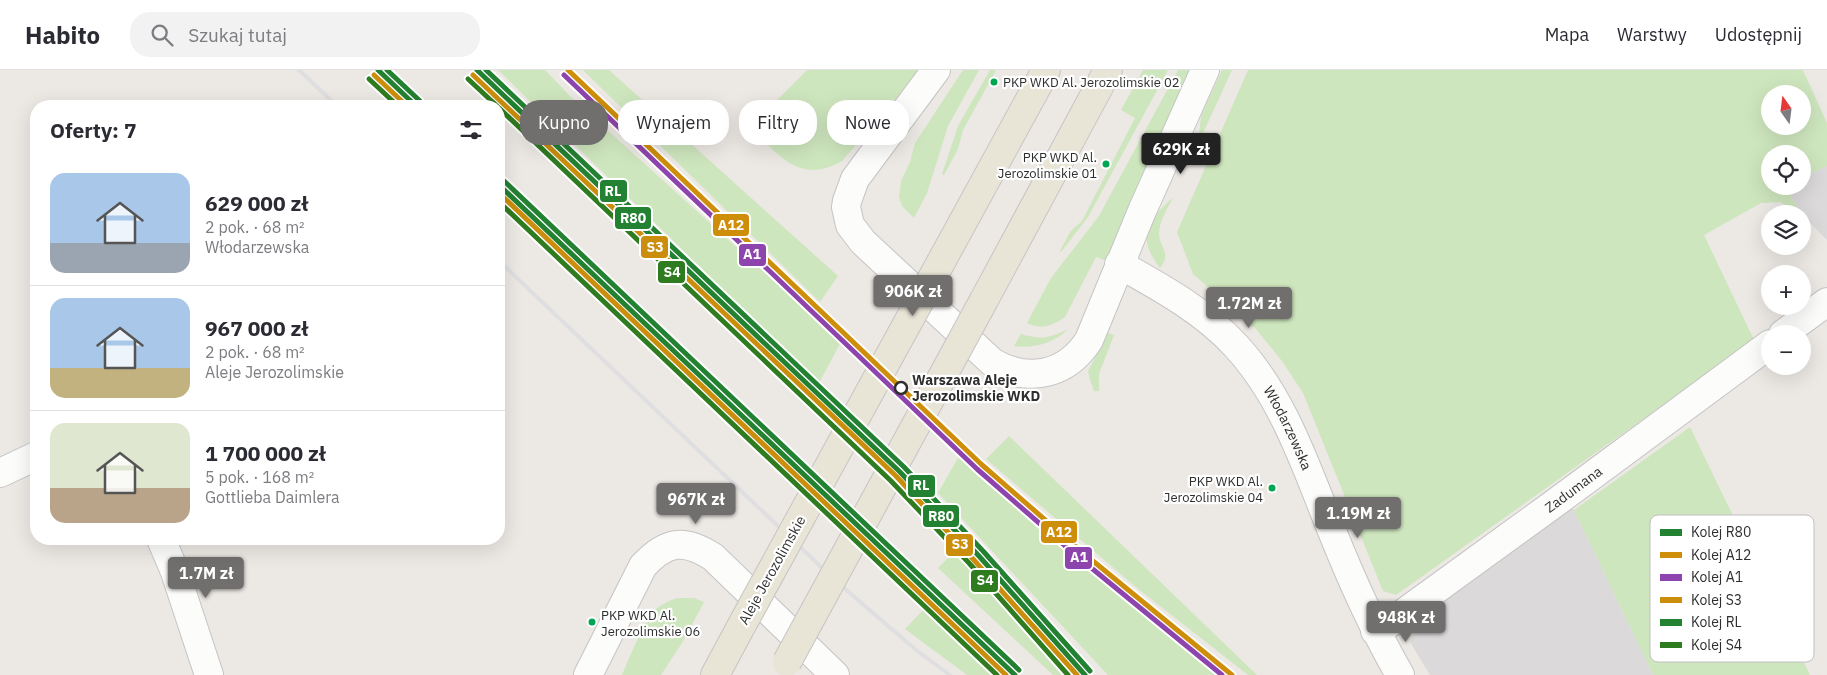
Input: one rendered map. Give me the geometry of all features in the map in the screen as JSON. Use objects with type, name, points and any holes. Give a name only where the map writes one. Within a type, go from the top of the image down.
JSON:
[{"type":"main road","name":"Aleje Jerozolimskie","points":[[715,675],[1046,70]]},
{"type":"main road","points":[[783,668],[1108,70]]},
{"type":"street","points":[[936,70],[855,180],[846,207],[850,224],[863,242],[992,362],[1003,369],[1023,374],[1045,373],[1066,364],[1084,348],[1094,330],[1119,264],[1205,70]]},
{"type":"street","name":"Włodarzewska","points":[[1119,264],[1165,290],[1205,317],[1237,347],[1265,382],[1280,408],[1342,558],[1375,631],[1400,675]]},
{"type":"street","points":[[1796,325],[1827,302]]},
{"type":"street","name":"Zadumana","points":[[1375,631],[1387,625],[1555,503],[1761,351]]},
{"type":"street","points":[[0,473],[30,459]]},
{"type":"street","points":[[164,545],[175,572],[209,675]]},
{"type":"street","points":[[588,675],[643,566],[656,552],[667,547],[680,545],[697,547],[713,557],[835,675]]},
{"type":"shaded area","points":[[1827,166],[1827,240],[1811,224],[1811,205],[1796,205],[1790,195],[1811,195],[1811,173]]},
{"type":"shaded area","points":[[1569,505],[1574,510],[1653,675],[1430,675],[1410,642],[1415,632],[1425,624],[1438,604]]},
{"type":"green space","points":[[498,70],[545,70],[574,100],[529,100]]},
{"type":"green space","points":[[583,70],[609,70],[642,100],[618,100],[618,104]]},
{"type":"green space","points":[[807,70],[921,70],[895,100],[827,100],[827,145],[856,145],[842,161],[827,168],[814,170],[791,164],[780,157],[768,145],[817,145],[817,100],[777,100]]},
{"type":"green space","points":[[963,70],[979,70],[948,126],[927,193],[914,218],[902,206],[899,197],[901,181],[910,162],[915,143]]},
{"type":"green space","points":[[990,70],[996,70],[963,130],[958,149],[944,175],[942,174],[958,126]]},
{"type":"green space","points":[[1143,70],[1168,70],[1088,217],[1061,252],[1070,232],[1082,221],[1135,118],[1121,110]]},
{"type":"green space","points":[[1178,70],[1192,70],[1107,261],[1096,257],[1065,317],[1056,323],[1042,327],[1027,323],[1051,278],[1099,216]]},
{"type":"green space","points":[[1222,70],[1232,70],[1198,144],[1201,116]]},
{"type":"green space","points":[[1248,70],[1803,70],[1810,85],[1761,85],[1761,135],[1811,135],[1811,88],[1827,123],[1827,166],[1811,173],[1811,145],[1761,145],[1761,195],[1790,195],[1796,205],[1786,205],[1780,202],[1761,203],[1704,235],[1754,340],[1396,595],[1383,591],[1303,393],[1282,361],[1255,328],[1193,274],[1177,232]]},
{"type":"green space","points":[[608,131],[618,140],[618,145],[624,145],[841,342],[819,383],[575,145],[608,145]]},
{"type":"green space","points":[[660,145],[692,145],[838,276],[820,302]]},
{"type":"green space","points":[[1173,197],[1159,229],[1165,255],[1160,268],[1148,246],[1148,229],[1151,221]]},
{"type":"green space","points":[[1068,329],[1057,338],[1043,344],[1029,347],[1014,346],[1021,334],[1045,337]]},
{"type":"green space","points":[[1108,333],[1114,335],[1099,374],[1099,391],[1094,391],[1088,371]]},
{"type":"green space","points":[[1690,427],[1733,515],[1650,515],[1650,662],[1804,662],[1810,675],[1653,675],[1574,510]]},
{"type":"green space","points":[[1009,436],[1257,675],[1248,675],[1137,588],[986,459]]},
{"type":"green space","points":[[959,456],[1216,675],[1108,675],[938,493]]},
{"type":"green space","points":[[960,546],[1069,675],[1053,675],[938,568]]},
{"type":"green space","points":[[677,598],[694,598],[704,602],[682,643],[661,675],[622,675],[637,640],[651,615],[668,601]]},
{"type":"green space","points":[[929,604],[1000,675],[967,675],[905,629]]},
{"type":"railway","points":[[299,70],[331,100]]},
{"type":"railway","points":[[505,267],[837,582],[916,650],[950,675]]},
{"type":"rail line","name":"R80","points":[[378,70],[410,100]]},
{"type":"rail line","name":"RL","points":[[387,70],[419,100]]},
{"type":"rail line","name":"R80","points":[[477,70],[900,472],[978,555],[1085,675]]},
{"type":"rail line","name":"RL","points":[[486,70],[904,467],[983,551],[1090,671]]},
{"type":"rail line","name":"A12","points":[[568,70],[981,464],[1082,552],[1232,675]]},
{"type":"rail line","name":"S3","points":[[374,75],[401,100]]},
{"type":"rail line","name":"S3","points":[[473,75],[499,100]]},
{"type":"rail line","name":"A1","points":[[564,75],[977,469],[1078,557],[1222,675]]},
{"type":"rail line","name":"S4","points":[[369,79],[392,100]]},
{"type":"rail line","name":"S4","points":[[468,79],[491,100]]},
{"type":"rail line","name":"S3","points":[[505,105],[896,476],[1077,675]]},
{"type":"rail line","name":"S4","points":[[505,114],[891,481],[969,563],[1068,675]]},
{"type":"rail line","name":"RL","points":[[505,182],[1019,670]]},
{"type":"rail line","name":"R80","points":[[505,191],[1015,675]]},
{"type":"rail line","name":"S3","points":[[505,199],[1006,675]]},
{"type":"rail line","name":"S4","points":[[505,208],[997,675]]},
{"type":"place","name":"PKP WKD Al. Jerozolimskie 02","points":[[994,82]]},
{"type":"place","name":"PKP WKD Al. Jerozolimskie 01","points":[[1106,164]]},
{"type":"place","name":"Warszawa Aleje Jerozolimskie WKD","points":[[901,388]]},
{"type":"place","name":"PKP WKD Al. Jerozolimskie 04","points":[[1272,488]]},
{"type":"place","name":"PKP WKD Al. Jerozolimskie 06","points":[[592,622]]}]
